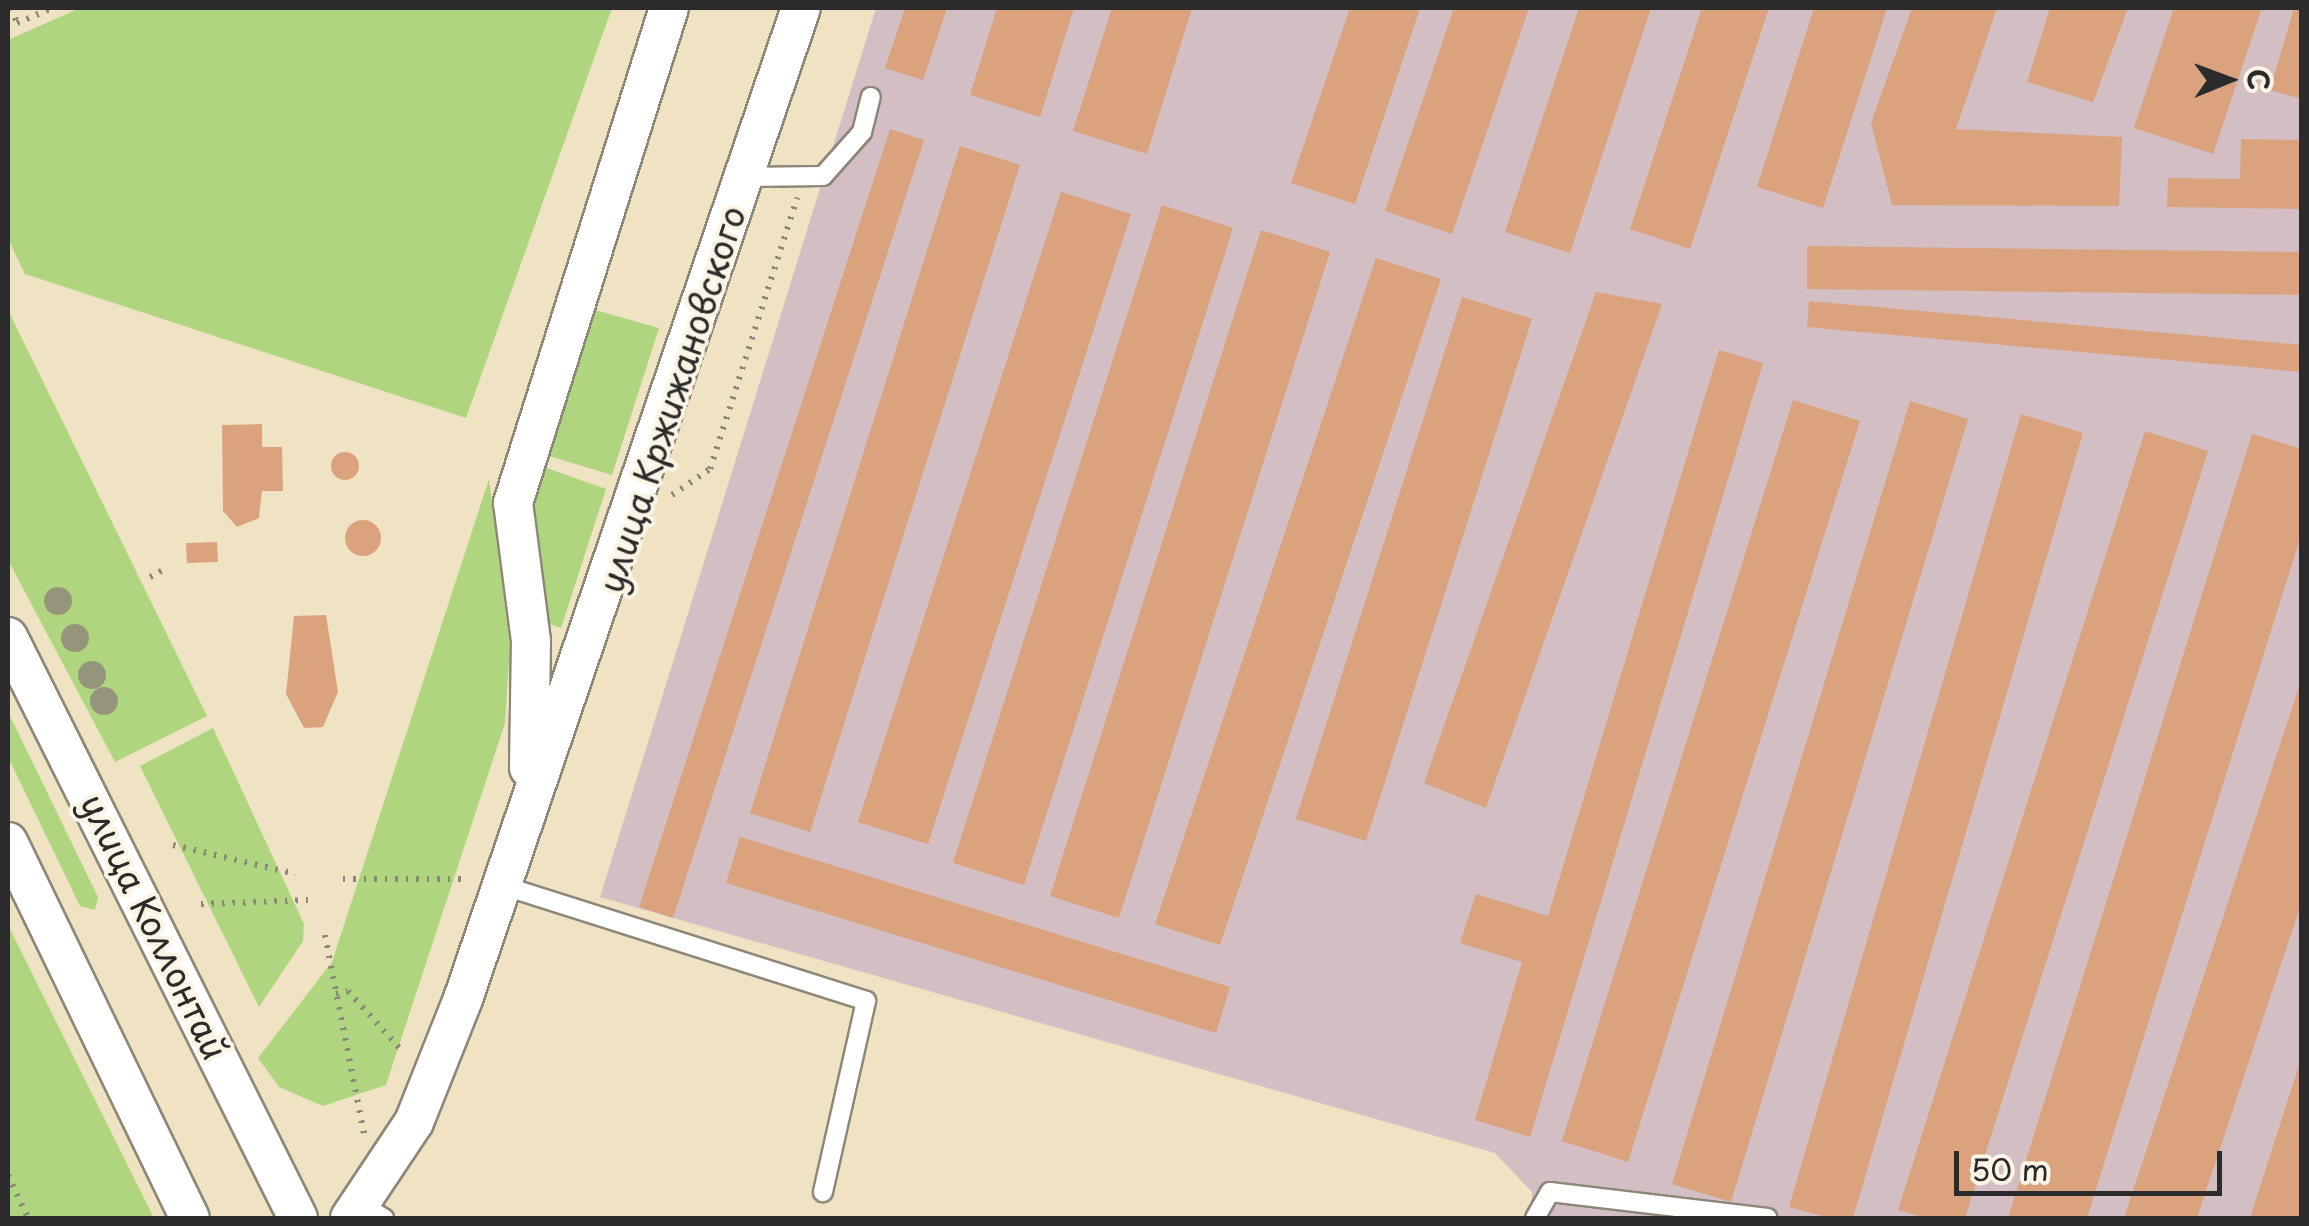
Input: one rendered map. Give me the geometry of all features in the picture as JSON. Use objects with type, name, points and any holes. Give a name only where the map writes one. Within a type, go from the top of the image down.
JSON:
[{"type":"street","name":"улица Кржижановского","points":[[529,786],[530,641],[513,503],[669,8]]},
{"type":"street","name":"улица Кржижановского","points":[[369,1205],[430,1082],[529,786],[585,656],[801,8]]},
{"type":"street","name":"улица Коллонтай","points":[[8,636],[298,1218]]},
{"type":"street","points":[[530,641],[585,656]]},
{"type":"street","points":[[8,842],[190,1218]]},
{"type":"lane","points":[[746,177],[797,182],[846,157],[871,97]]},
{"type":"lane","points":[[498,884],[866,1001],[823,1192]]},
{"type":"lane","points":[[1536,1218],[1550,1192],[1766,1218]]},
{"type":"path","points":[[11,8],[18,23],[52,8]]},
{"type":"path","points":[[662,496],[682,494],[710,469],[796,212],[797,182]]},
{"type":"path","points":[[150,577],[162,570]]},
{"type":"path","points":[[173,845],[296,874]]},
{"type":"path","points":[[343,880],[498,884]]},
{"type":"path","points":[[201,904],[308,900]]},
{"type":"path","points":[[325,934],[369,1205]]},
{"type":"path","points":[[336,994],[348,991],[430,1082]]},
{"type":"path","points":[[8,1175],[28,1218]]},
{"type":"shaded area","points":[[876,8],[2301,8],[2301,1218],[1532,1218],[1532,1192],[1495,1153],[600,897]]},
{"type":"green space","points":[[80,8],[612,8],[466,418],[25,274],[8,239],[8,40]]},
{"type":"green space","points":[[588,308],[659,328],[612,475],[539,453]]},
{"type":"green space","points":[[8,310],[207,716],[115,762],[8,560]]},
{"type":"green space","points":[[535,464],[606,489],[561,628],[543,622],[529,522]]},
{"type":"green space","points":[[489,479],[510,645],[505,723],[386,1085],[323,1106],[279,1087],[258,1058],[332,962]]},
{"type":"green space","points":[[8,712],[98,897],[95,910],[80,906],[8,757]]},
{"type":"green space","points":[[213,728],[304,924],[303,941],[259,1007],[140,766]]},
{"type":"green space","points":[[8,925],[154,1218],[8,1218]]},
{"type":"building","points":[[905,8],[947,8],[923,80],[885,68]]},
{"type":"building","points":[[997,8],[1074,8],[1040,117],[970,95]]},
{"type":"building","points":[[1112,8],[1192,8],[1147,154],[1073,131]]},
{"type":"building","points":[[1350,8],[1420,8],[1355,204],[1291,183]]},
{"type":"building","points":[[1454,8],[1529,8],[1452,234],[1385,211]]},
{"type":"building","points":[[1579,8],[1651,8],[1570,253],[1505,232]]},
{"type":"building","points":[[1702,8],[1769,8],[1690,249],[1630,229]]},
{"type":"building","points":[[1814,8],[1887,8],[1823,208],[1757,187]]},
{"type":"building","points":[[1912,8],[1997,8],[1956,129],[2122,137],[2119,206],[1892,205],[1871,123]]},
{"type":"building","points":[[2050,8],[2128,8],[2093,102],[2027,82]]},
{"type":"building","points":[[2174,8],[2262,8],[2213,154],[2134,128]]},
{"type":"building","points":[[2294,8],[2302,8],[2302,99],[2270,90]]},
{"type":"building","points":[[890,129],[924,140],[673,918],[639,907]]},
{"type":"building","points":[[2241,139],[2302,140],[2302,209],[2167,207],[2168,178],[2240,179]]},
{"type":"building","points":[[960,146],[1020,165],[810,832],[750,813]]},
{"type":"building","points":[[1061,192],[1131,214],[928,844],[858,822]]},
{"type":"building","points":[[1162,205],[1233,228],[1024,885],[953,863]]},
{"type":"building","points":[[1261,230],[1330,252],[1119,918],[1050,896]]},
{"type":"building","points":[[1807,246],[2302,252],[2302,295],[1807,289]]},
{"type":"building","points":[[1376,258],[1441,279],[1220,945],[1155,924]]},
{"type":"building","points":[[1596,292],[1662,304],[1486,808],[1424,783]]},
{"type":"building","points":[[1462,297],[1532,319],[1366,841],[1296,819]]},
{"type":"building","points":[[1809,301],[2302,345],[2302,372],[1807,327]]},
{"type":"building","points":[[1719,350],[1763,363],[1530,1137],[1475,1120],[1522,962],[1460,943],[1476,894],[1548,916]]},
{"type":"building","points":[[1793,400],[1860,421],[1628,1162],[1562,1141]]},
{"type":"building","points":[[1910,401],[1968,419],[1731,1202],[1672,1184]]},
{"type":"building","points":[[2021,414],[2083,433],[1853,1218],[1829,1218],[1789,1207]]},
{"type":"building","points":[[262,424],[262,447],[282,447],[283,491],[262,491],[259,518],[237,527],[223,511],[222,425]]},
{"type":"building","points":[[2145,431],[2208,451],[1965,1218],[1926,1218],[1898,1210]]},
{"type":"building","points":[[2252,434],[2302,449],[2302,532],[2087,1218],[2008,1218]]},
{"type":"building","points":[[345,452],[355,456],[359,466],[355,476],[345,480],[335,476],[331,466],[335,456]]},
{"type":"building","points":[[363,520],[376,525],[381,538],[376,551],[363,556],[350,551],[345,538],[350,525]]},
{"type":"building","points":[[217,542],[218,562],[187,563],[186,543]]},
{"type":"building","points":[[326,615],[338,692],[323,727],[304,728],[286,694],[294,616]]},
{"type":"building","points":[[2301,681],[2302,901],[2197,1218],[2124,1218]]},
{"type":"building","points":[[740,837],[1230,987],[1216,1033],[726,883]]},
{"type":"building","points":[[2301,1059],[2302,1218],[2250,1218]]}]
